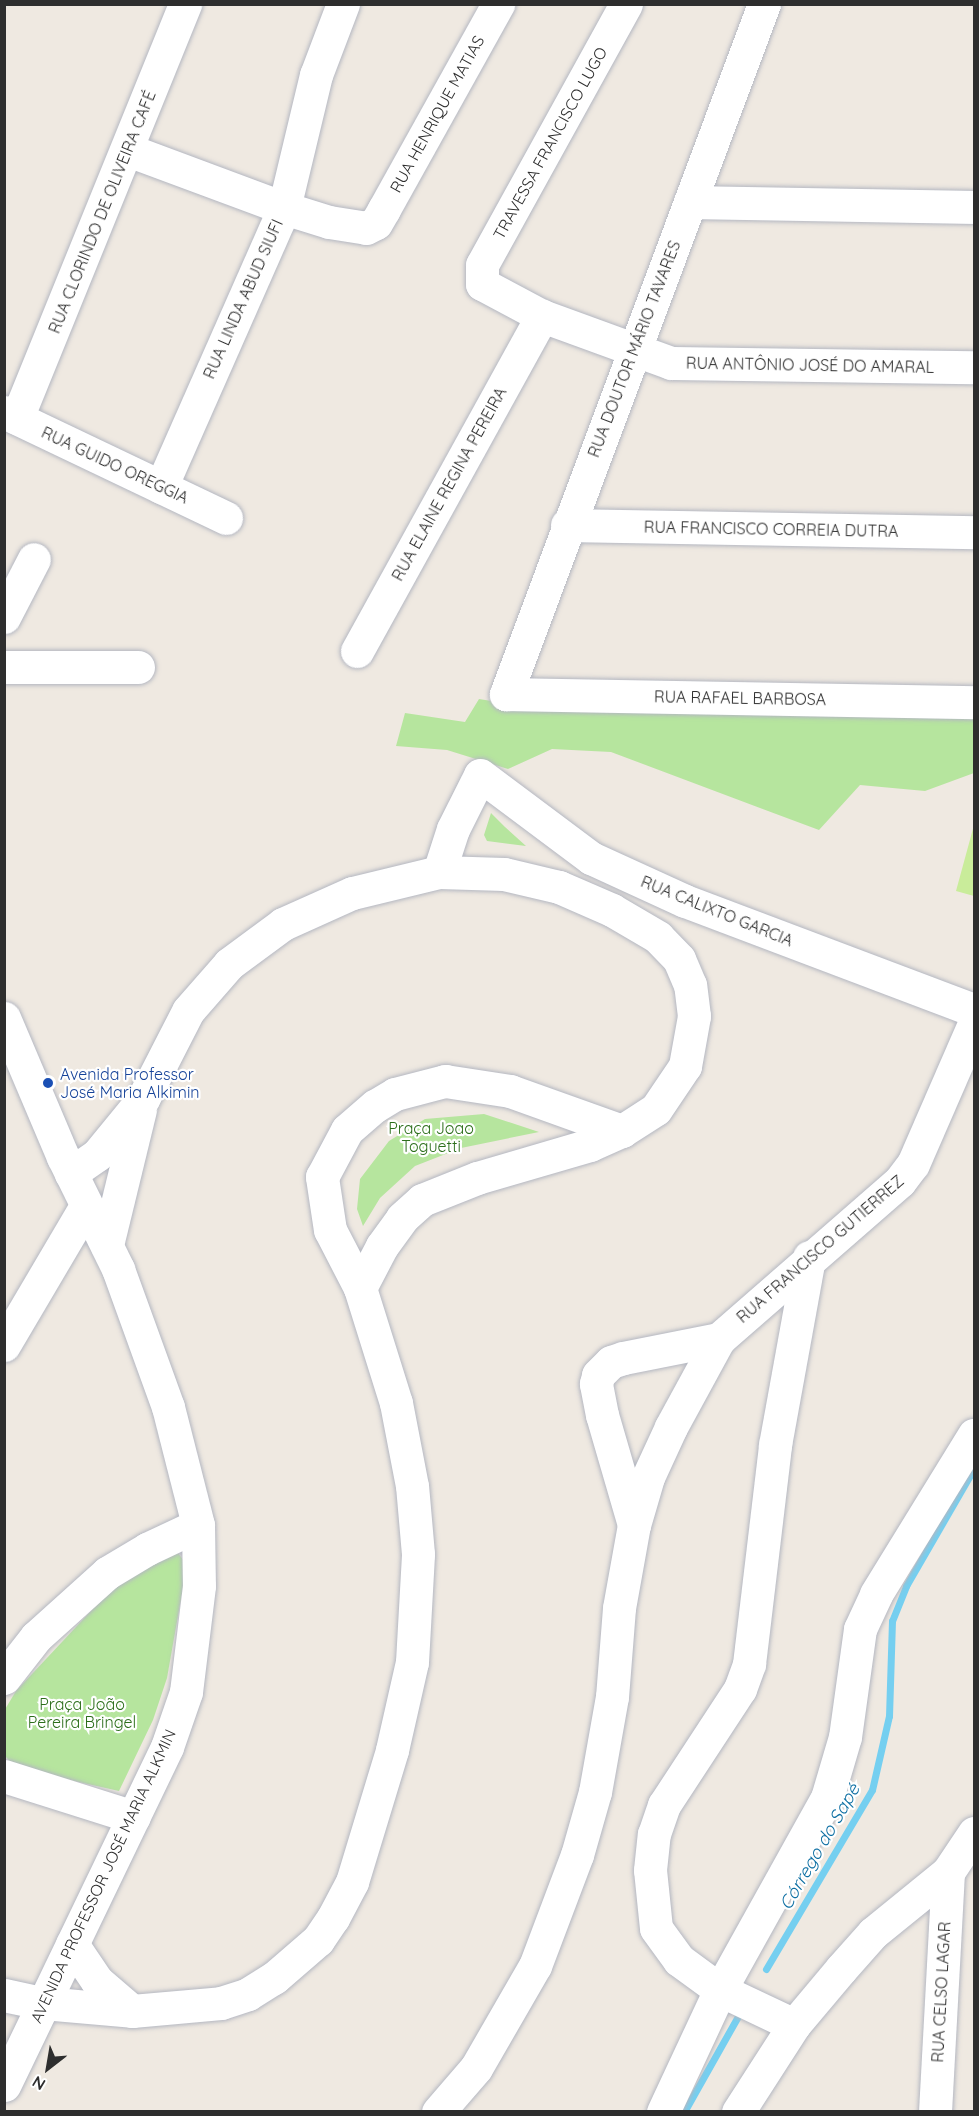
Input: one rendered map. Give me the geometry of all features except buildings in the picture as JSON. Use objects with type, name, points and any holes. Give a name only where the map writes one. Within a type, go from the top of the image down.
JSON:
[{"type":"street","name":"RUA CLORINDO DE OLIVEIRA CAFÉ","points":[[11,415],[128,150],[185,4]]},
{"type":"street","name":"RUA LINDA ABUD SIUFI","points":[[161,487],[284,208],[313,85],[344,4]]},
{"type":"street","name":"RUA HENRIQUE MATIAS","points":[[284,208],[355,228],[376,223],[498,4]]},
{"type":"street","name":"TRAVESSA FRANCISCO LUGO","points":[[482,284],[482,266],[626,4]]},
{"type":"street","name":"RUA DOUTOR MÁRIO TAVARES","points":[[506,694],[567,525],[764,4]]},
{"type":"street","points":[[128,150],[284,208]]},
{"type":"street","points":[[690,202],[975,207]]},
{"type":"street","name":"RUA ANTÔNIO JOSÉ DO AMARAL","points":[[482,284],[542,316],[634,350],[692,366],[975,367]]},
{"type":"street","name":"RUA ELAINE REGINA PEREIRA","points":[[357,651],[542,316]]},
{"type":"street","name":"RUA GUIDO OREGGIA","points":[[11,415],[226,518]]},
{"type":"street","name":"RUA FRANCISCO CORREIA DUTRA","points":[[567,525],[975,532]]},
{"type":"street","points":[[4,617],[34,559]]},
{"type":"street","points":[[4,667],[138,667]]},
{"type":"street","name":"RUA RAFAEL BARBOSA","points":[[506,694],[975,702]]},
{"type":"street","name":"RUA CALIXTO GARCIA","points":[[439,872],[453,829],[480,775],[591,858],[685,901],[975,1010]]},
{"type":"street","points":[[71,1173],[97,1155],[142,1099],[188,1011],[229,964],[283,924],[352,893],[439,872],[504,874],[559,887],[638,923],[658,937],[679,959],[690,986],[694,1016],[685,1066],[656,1109],[622,1131],[590,1145],[477,1178],[422,1200],[402,1218],[382,1246],[360,1288]]},
{"type":"street","name":"AVENIDA PROFESSOR JOSÉ MARIA ALKMIN","points":[[4,1018],[71,1173],[106,1245],[168,1407],[198,1525],[199,1586],[186,1692],[167,1747],[4,2085]]},
{"type":"street","name":"RUA FRANCISCO GUTIERREZ","points":[[719,1339],[809,1257],[900,1181],[913,1164],[975,1024]]},
{"type":"street","points":[[4,1995],[43,2003],[132,2012],[220,2003],[248,1994],[274,1978],[318,1940],[333,1918],[352,1882],[369,1831],[412,1662],[418,1554],[412,1486],[396,1403],[360,1288],[330,1230],[322,1178],[347,1130],[395,1094],[445,1081],[480,1084],[510,1091],[622,1131]]},
{"type":"street","points":[[106,1245],[142,1099]]},
{"type":"street","points":[[4,1345],[86,1206]]},
{"type":"street","points":[[794,2025],[720,1990],[679,1960],[656,1928],[650,1870],[654,1834],[663,1805],[740,1689],[749,1664],[775,1445],[809,1257]]},
{"type":"street","points":[[634,1525],[602,1415],[596,1384],[598,1375],[611,1362],[623,1358],[719,1339]]},
{"type":"street","points":[[438,2112],[476,2067],[536,1966],[577,1855],[595,1792],[612,1697],[619,1608],[634,1525],[648,1477],[719,1339]]},
{"type":"street","points":[[663,2112],[720,1990],[827,1798],[845,1737],[860,1629],[876,1594],[975,1435]]},
{"type":"street","points":[[4,1678],[36,1637],[107,1574],[147,1549],[198,1525]]},
{"type":"street","points":[[4,1776],[134,1817]]},
{"type":"street","points":[[738,2112],[794,2025],[873,1933],[948,1872],[975,1833]]},
{"type":"street","name":"RUA CELSO LAGAR","points":[[935,2112],[948,1872]]},
{"type":"street","points":[[72,1944],[97,1981],[132,2012]]},
{"type":"green space","points":[[479,699],[516,705],[974,711],[974,773],[925,791],[860,785],[819,830],[611,752],[552,749],[508,769],[447,750],[396,746],[405,713],[465,722]]},
{"type":"green space","points":[[491,813],[526,846],[487,841],[484,835]]},
{"type":"green space","points":[[974,825],[974,896],[956,891]]},
{"type":"green space","name":"Praça Joao Toguetti","points":[[484,1114],[539,1132],[461,1148],[415,1166],[380,1198],[363,1226],[357,1209],[360,1179],[389,1141],[425,1119]]},
{"type":"green space","name":"Praça João Pereira Bringel","points":[[178,1553],[187,1565],[167,1678],[153,1720],[119,1791],[16,1768],[5,1756],[4,1711],[16,1691],[120,1580],[163,1554]]},
{"type":"waterway","name":"Córrego do Sapé","points":[[766,1969],[872,1790],[889,1716],[892,1621],[906,1586],[974,1468]]},
{"type":"waterway","name":"Córrego do Sapé","points":[[684,2112],[738,2016]]},
{"type":"place","name":"Avenida Professor José Maria Alkimin","points":[[48,1083]]}]
